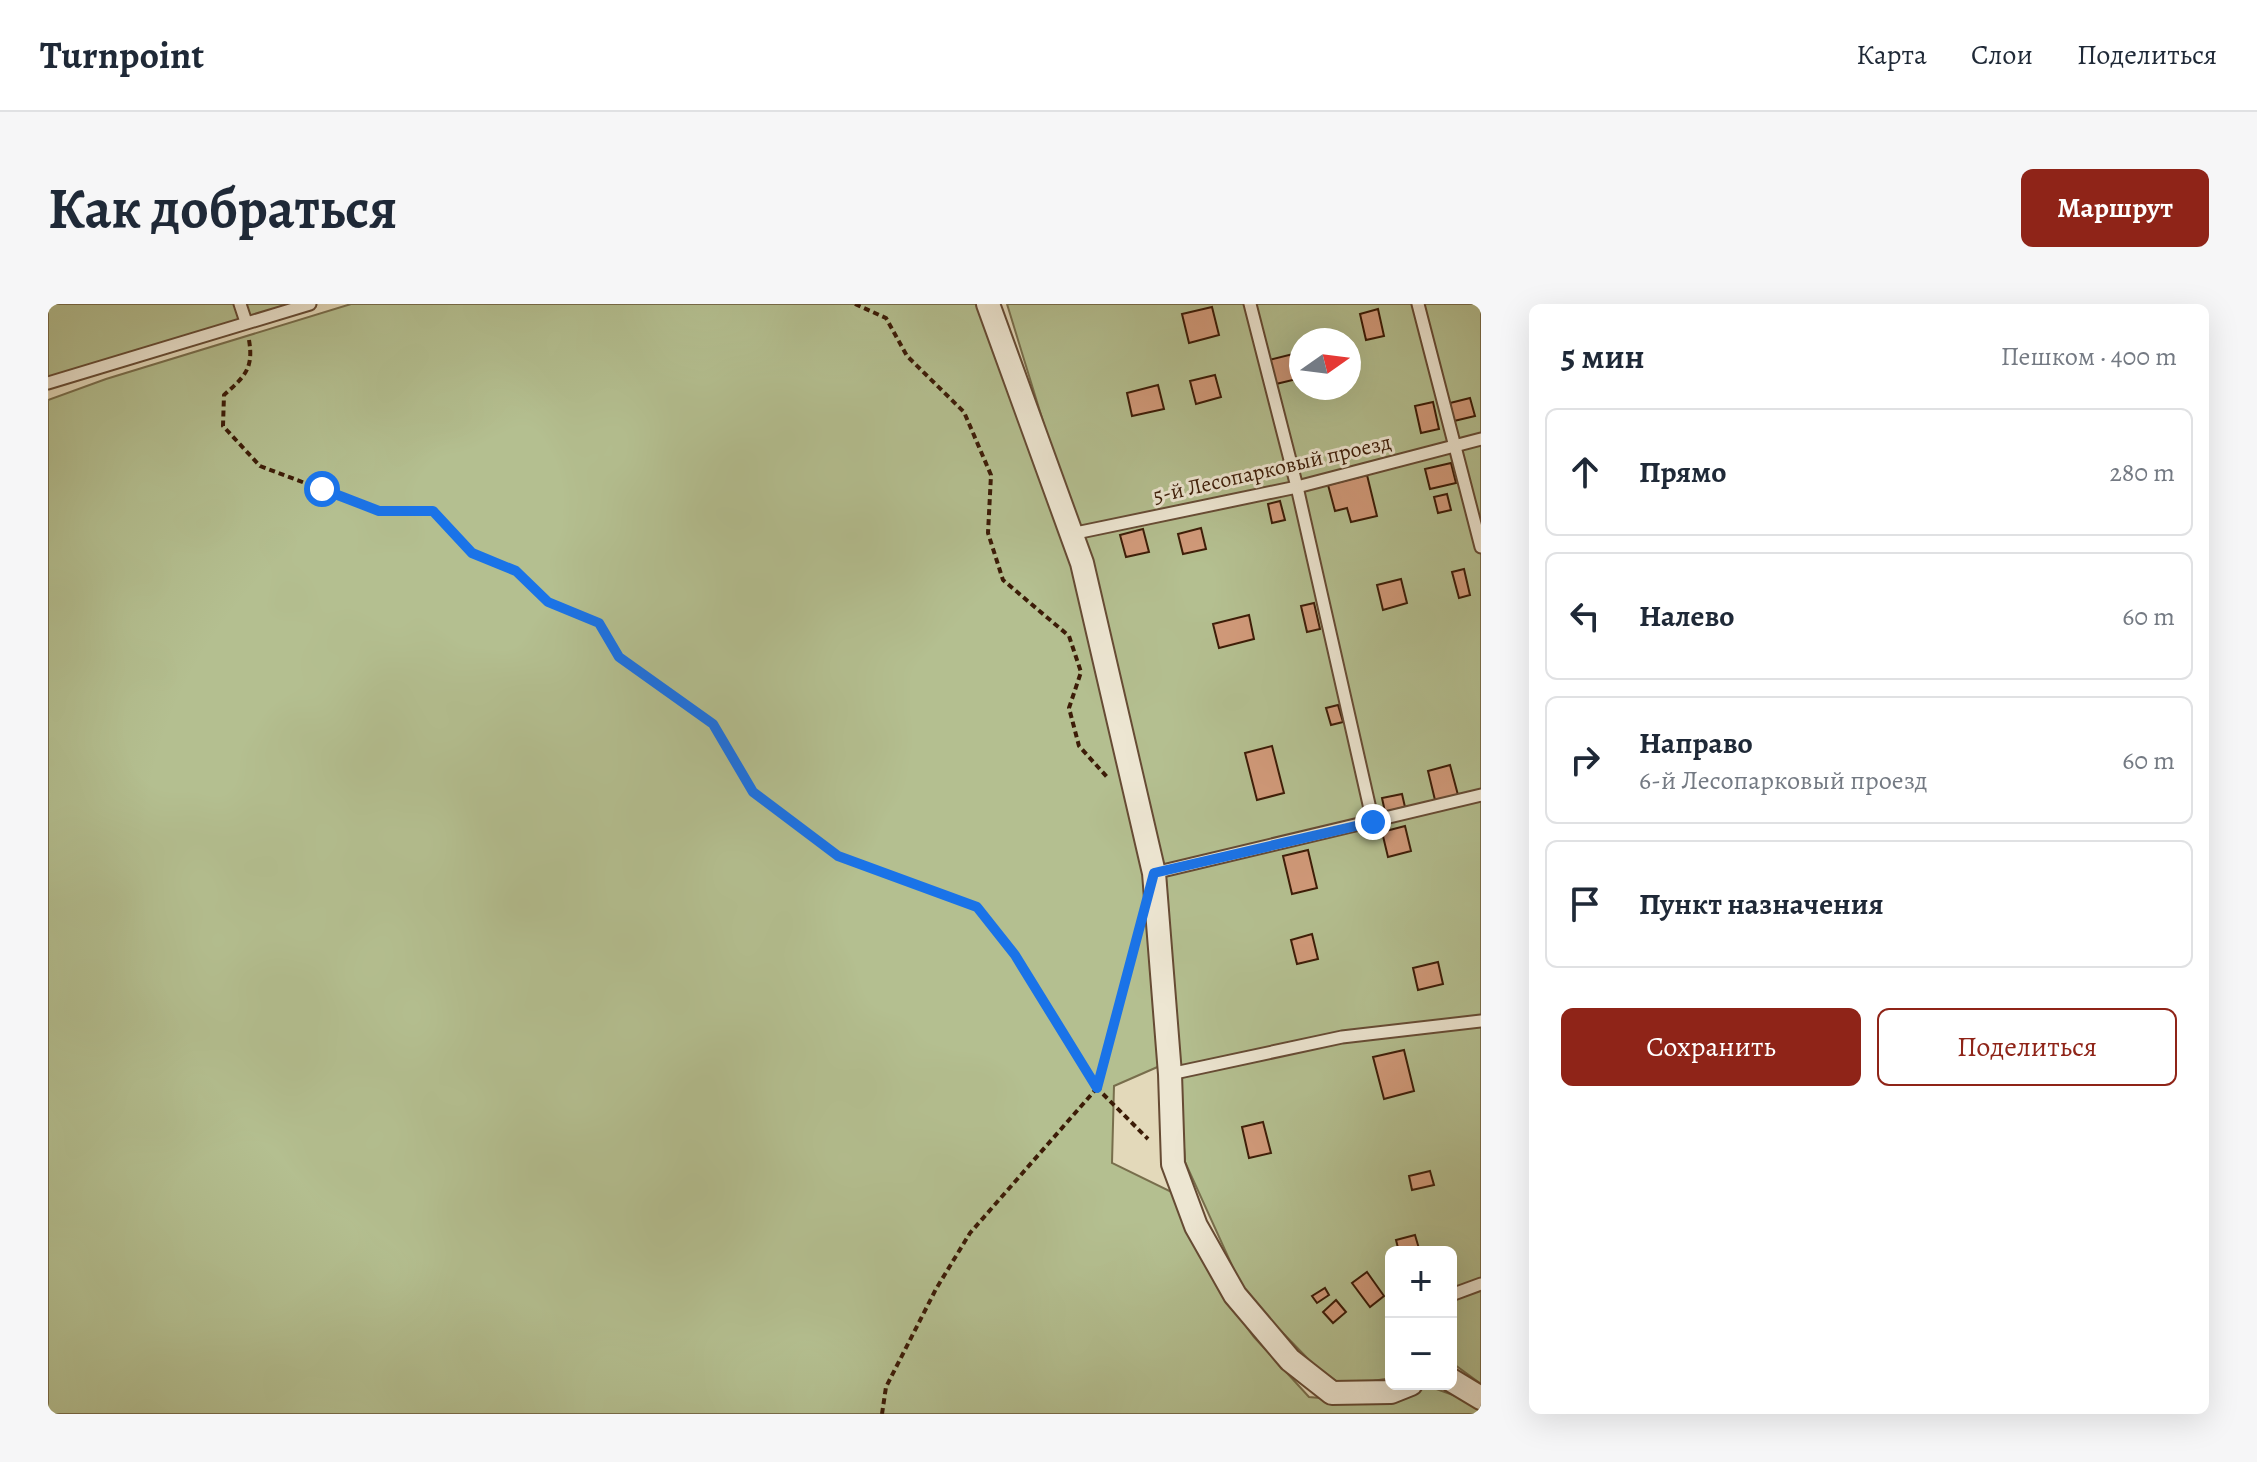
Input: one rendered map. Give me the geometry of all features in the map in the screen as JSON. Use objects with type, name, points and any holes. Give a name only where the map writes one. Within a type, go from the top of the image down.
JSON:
[{"type":"street","points":[[988,304],[1082,563],[1154,873],[1170,1074],[1173,1164],[1196,1226],[1235,1295],[1290,1360],[1332,1393],[1385,1388]]},
{"type":"street","points":[[1457,1384],[1481,1398]]},
{"type":"lane","points":[[240,304],[246,322]]},
{"type":"lane","points":[[48,383],[310,304]]},
{"type":"lane","points":[[1250,304],[1297,487],[1373,822]]},
{"type":"lane","points":[[1418,304],[1481,547]]},
{"type":"lane","name":"5-й Лесопарковый проезд","points":[[1070,534],[1297,487],[1481,439]]},
{"type":"lane","points":[[1154,873],[1481,795]]},
{"type":"lane","points":[[1170,1074],[1342,1037],[1481,1021]]},
{"type":"lane","points":[[1457,1293],[1481,1284]]},
{"type":"path","points":[[855,304],[886,318],[907,356],[964,412],[991,475],[988,533],[1003,580],[1069,636],[1081,672],[1069,708],[1079,746],[1107,778]]},
{"type":"path","points":[[246,322],[251,355],[245,376],[224,395],[223,426],[260,466],[379,511],[433,511],[472,553],[516,571],[548,602],[599,623],[619,657],[713,724],[753,792],[838,856],[977,907],[1015,955],[1097,1088],[1173,1164]]},
{"type":"path","points":[[882,1414],[886,1387],[936,1289],[970,1233],[1097,1088],[1139,929]]},
{"type":"green space","points":[[48,304],[304,304],[48,383]]},
{"type":"green space","points":[[351,304],[977,304],[1074,568],[1147,878],[1162,1065],[1114,1086],[1112,1163],[1190,1201],[1204,1229],[1216,1285],[1254,1337],[1309,1397],[1366,1402],[1412,1390],[1439,1390],[1481,1405],[1481,1414],[48,1414],[48,400],[106,379]]},
{"type":"green space","points":[[1007,304],[1481,304],[1481,1384],[1457,1366],[1457,1246],[1385,1246],[1385,1379],[1343,1386],[1313,1364],[1245,1294],[1185,1162],[1166,878],[1111,643]]},
{"type":"building","points":[[1212,307],[1219,335],[1189,343],[1182,314]]},
{"type":"building","points":[[1378,309],[1384,336],[1366,340],[1360,314]]},
{"type":"building","points":[[1289,355],[1289,381],[1276,384],[1269,360]]},
{"type":"building","points":[[1215,375],[1221,397],[1196,404],[1190,381]]},
{"type":"building","points":[[1158,385],[1164,409],[1132,416],[1127,393]]},
{"type":"building","points":[[1470,398],[1475,416],[1454,421],[1450,403]]},
{"type":"building","points":[[1433,402],[1439,429],[1421,433],[1415,406]]},
{"type":"building","points":[[1451,463],[1456,483],[1430,489],[1425,469]]},
{"type":"building","points":[[1367,475],[1377,516],[1351,522],[1347,508],[1335,511],[1328,485]]},
{"type":"building","points":[[1447,494],[1451,510],[1438,513],[1434,497]]},
{"type":"building","points":[[1280,501],[1285,520],[1272,523],[1268,504]]},
{"type":"building","points":[[1201,528],[1206,549],[1183,554],[1178,534]]},
{"type":"building","points":[[1143,529],[1149,552],[1126,557],[1120,535]]},
{"type":"building","points":[[1464,569],[1470,595],[1459,598],[1452,572]]},
{"type":"building","points":[[1401,579],[1407,603],[1383,610],[1377,585]]},
{"type":"building","points":[[1314,603],[1320,629],[1307,632],[1301,606]]},
{"type":"building","points":[[1249,615],[1254,639],[1219,648],[1213,624]]},
{"type":"building","points":[[1338,705],[1343,722],[1331,725],[1326,708]]},
{"type":"building","points":[[1272,746],[1284,793],[1257,800],[1245,753]]},
{"type":"building","points":[[1450,765],[1458,795],[1435,800],[1428,771]]},
{"type":"building","points":[[1402,794],[1405,807],[1385,812],[1382,798]]},
{"type":"building","points":[[1405,826],[1411,851],[1388,857],[1382,832]]},
{"type":"building","points":[[1308,850],[1317,888],[1292,894],[1283,856]]},
{"type":"building","points":[[1312,934],[1318,959],[1297,964],[1291,940]]},
{"type":"building","points":[[1438,962],[1443,984],[1418,990],[1413,968]]},
{"type":"building","points":[[1404,1050],[1414,1091],[1384,1099],[1373,1057]]},
{"type":"building","points":[[1263,1122],[1271,1153],[1249,1158],[1242,1127]]},
{"type":"building","points":[[1430,1171],[1434,1185],[1412,1190],[1409,1176]]},
{"type":"building","points":[[1415,1235],[1418,1246],[1398,1246],[1396,1240]]},
{"type":"building","points":[[1367,1272],[1384,1296],[1370,1307],[1352,1283]]},
{"type":"building","points":[[1325,1288],[1329,1295],[1317,1303],[1312,1296]]},
{"type":"building","points":[[1336,1300],[1346,1312],[1333,1323],[1323,1312]]},
{"type":"route","points":[[322,489],[379,511],[433,511],[472,553],[516,571],[548,602],[599,623],[619,657],[713,724],[753,792],[838,856],[977,907],[1015,955],[1097,1088],[1154,873],[1373,822]]}]
